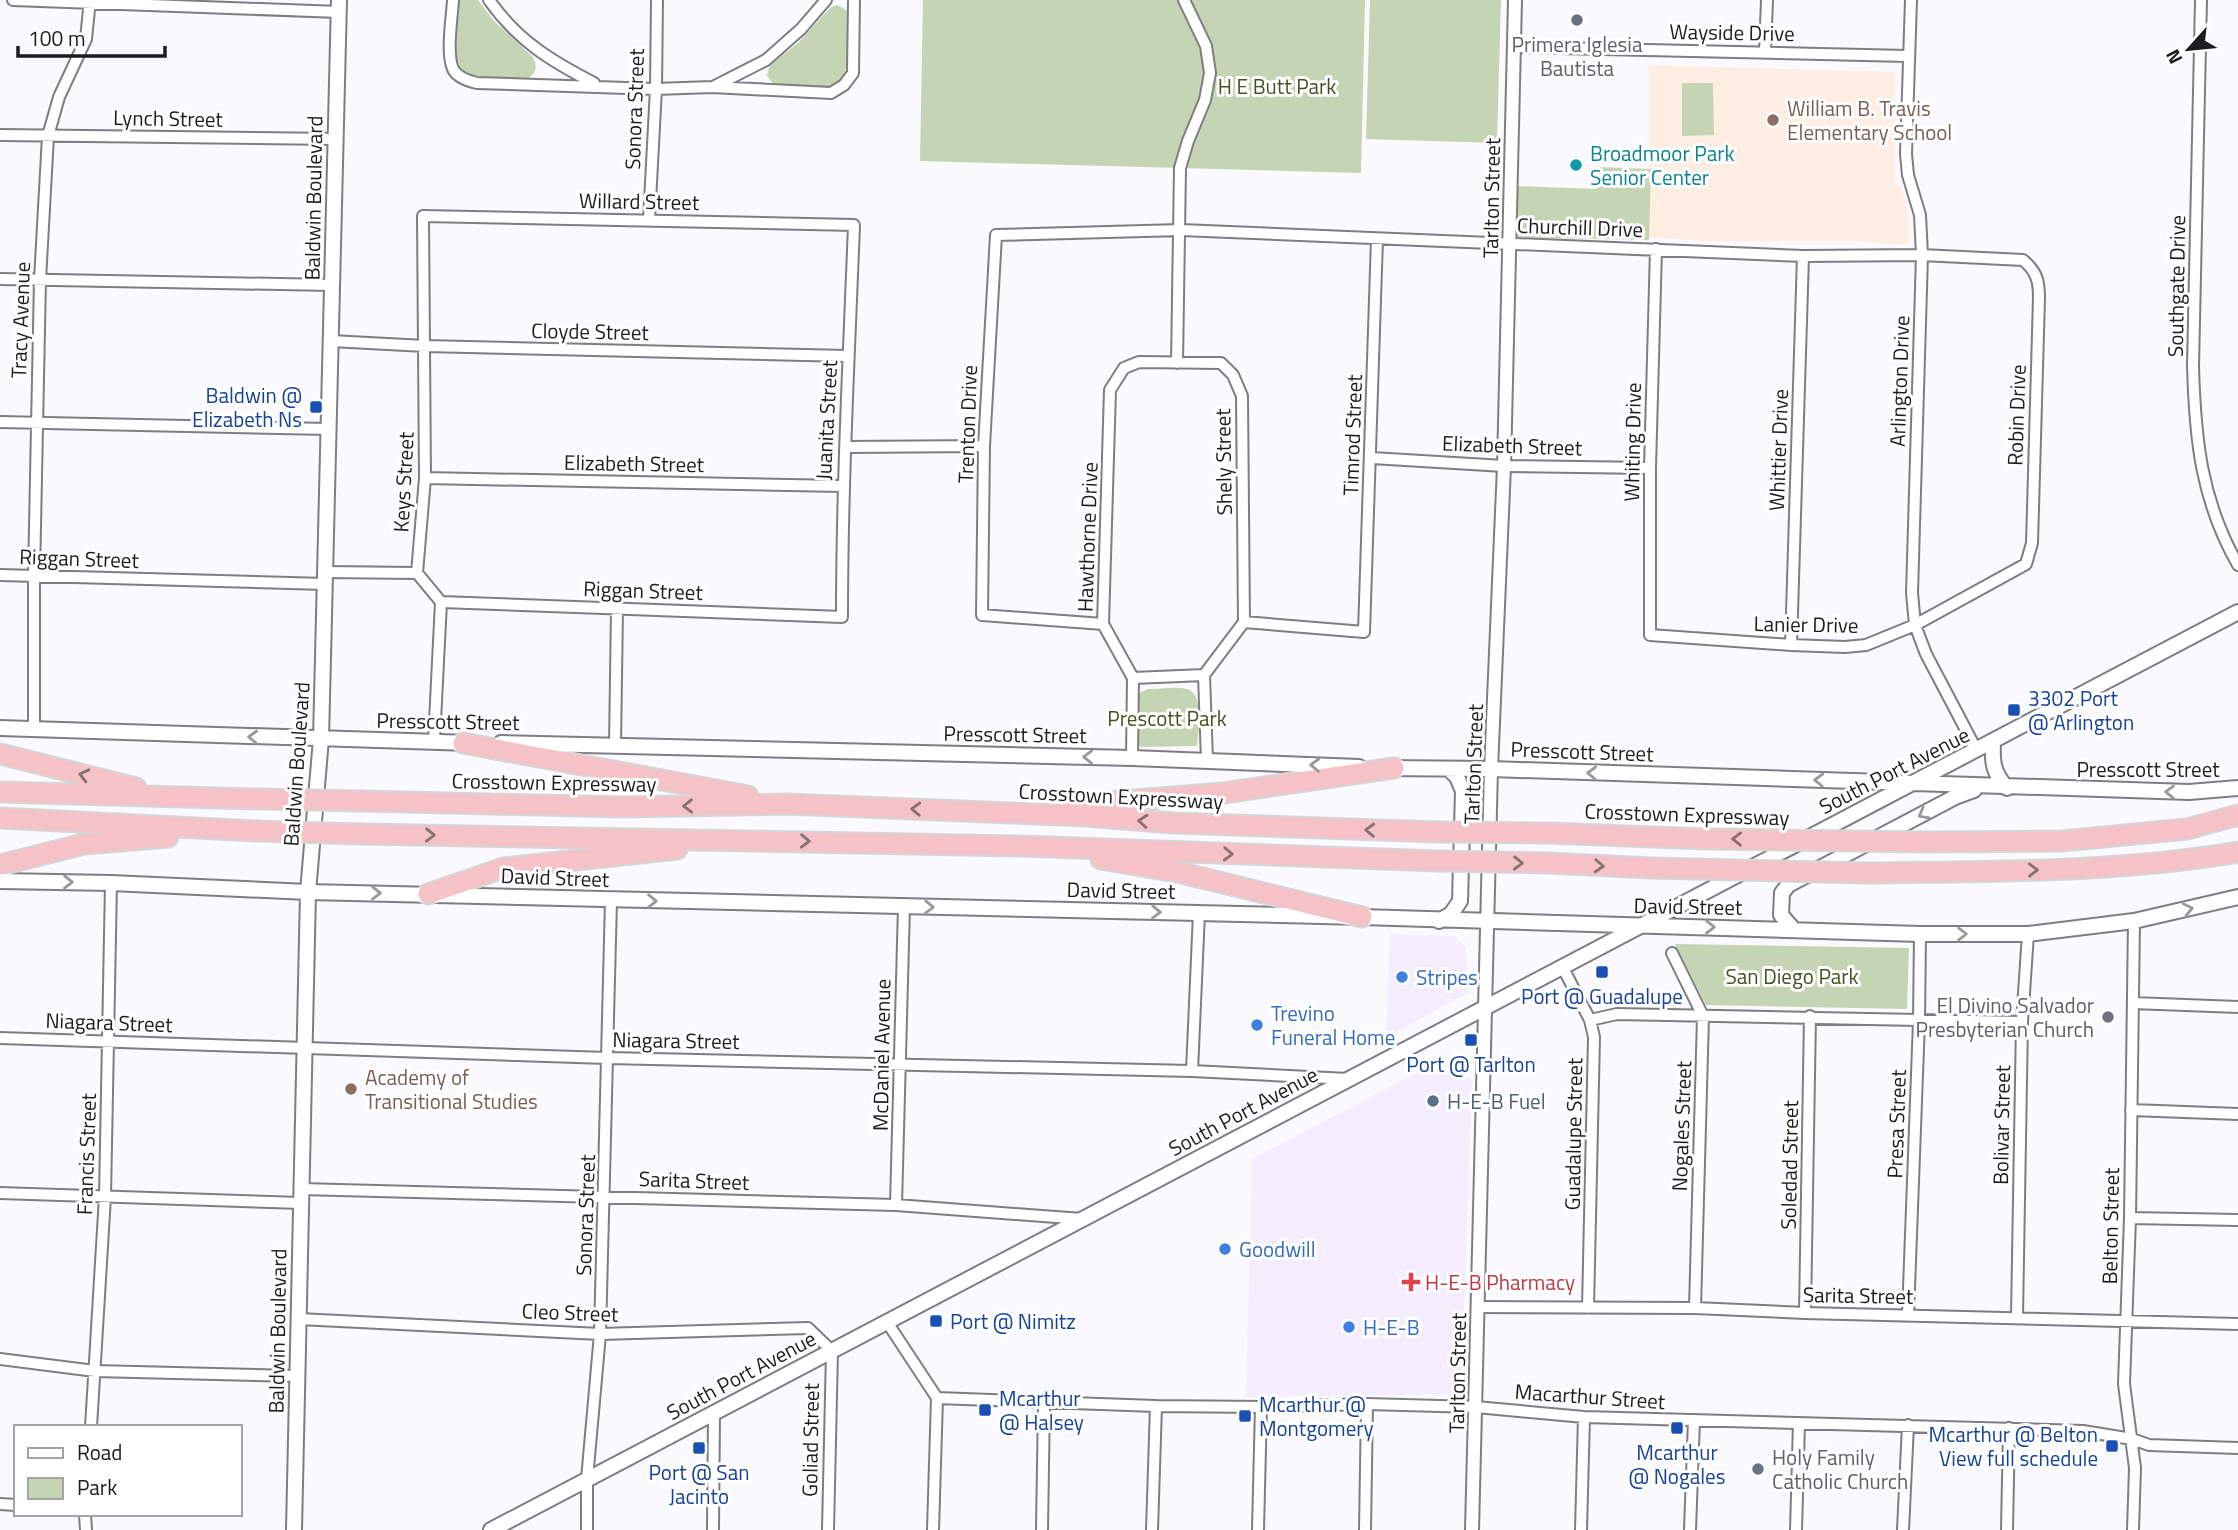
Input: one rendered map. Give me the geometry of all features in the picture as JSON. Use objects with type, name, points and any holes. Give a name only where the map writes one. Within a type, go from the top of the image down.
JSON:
[{"type":"highway","points":[[463,743],[787,804]]},
{"type":"highway","points":[[0,754],[174,797]]},
{"type":"highway","points":[[980,811],[1224,793],[1394,768]]},
{"type":"highway","name":"Crosstown Expressway","points":[[0,792],[624,807],[787,804],[1086,816],[1173,823],[1438,832],[1928,842],[2062,841],[2187,829],[2238,815]]},
{"type":"highway","points":[[0,818],[249,831],[762,840],[1867,873],[2082,869],[2176,862],[2238,852]]},
{"type":"highway","points":[[0,865],[84,844],[249,831]]},
{"type":"highway","points":[[428,894],[503,867],[762,840]]},
{"type":"highway","points":[[1031,847],[1182,873],[1362,917]]},
{"type":"main road","name":"Baldwin Boulevard","points":[[294,1530],[308,892],[321,739],[339,6]]},
{"type":"main road","name":"South Port Avenue","points":[[491,1530],[2238,612]]},
{"type":"main road","name":"Presscott Street","points":[[0,729],[463,743],[1132,758],[2007,788],[2189,792],[2238,788]]},
{"type":"main road","points":[[1993,742],[1993,767],[1999,780],[2007,788]]},
{"type":"main road","points":[[1439,921],[1451,914],[1460,901],[1463,791],[1457,777],[1448,769]]},
{"type":"main road","points":[[1794,929],[1781,915],[1782,893],[1788,885],[1955,797],[1986,787]]},
{"type":"main road","name":"David Street","points":[[0,881],[308,892],[1362,917],[1920,934],[2028,934],[2134,921],[2237,897]]},
{"type":"street","points":[[13,0],[339,6]]},
{"type":"street","points":[[453,0],[451,54],[454,70],[463,79],[477,83],[831,93],[844,85],[853,73],[855,0]]},
{"type":"street","points":[[489,0],[522,38],[555,63],[600,86]]},
{"type":"street","name":"Sonora Street","points":[[649,220],[656,89],[657,0]]},
{"type":"street","points":[[712,88],[766,60],[801,29],[826,0]]},
{"type":"street","points":[[1177,363],[1180,168],[1205,100],[1210,73],[1206,46],[1184,0]]},
{"type":"street","name":"Tarlton Street","points":[[1472,1530],[1491,769],[1504,466],[1515,0]]},
{"type":"street","points":[[1765,52],[1767,0]]},
{"type":"street","name":"Arlington Drive","points":[[1911,0],[1906,154],[1908,175],[1920,215],[1922,255],[1912,593],[1915,625],[1926,654],[1977,751]]},
{"type":"street","name":"Southgate Drive","points":[[2202,0],[2194,407],[2202,475],[2224,541],[2238,565]]},
{"type":"street","name":"Tracy Avenue","points":[[34,730],[40,280],[48,136],[59,97],[86,39],[90,2]]},
{"type":"street","name":"Wayside Drive","points":[[1514,47],[1908,56]]},
{"type":"street","name":"Lynch Street","points":[[0,135],[335,139]]},
{"type":"street","name":"Willard Street","points":[[424,216],[854,225]]},
{"type":"street","name":"Keys Street","points":[[417,573],[425,478],[424,216]]},
{"type":"street","name":"Juanita Street","points":[[842,617],[842,486],[846,447],[854,225]]},
{"type":"street","name":"Churchill Drive","points":[[996,235],[1181,230],[1803,256],[1922,255],[2013,258],[2024,260],[2033,268]]},
{"type":"street","name":"Trenton Drive","points":[[996,235],[984,446],[982,615],[1104,624]]},
{"type":"street","name":"Timrod Street","points":[[1244,622],[1364,632],[1372,458],[1377,239]]},
{"type":"street","name":"Whiting Drive","points":[[1650,635],[1650,467],[1656,249]]},
{"type":"street","name":"Whittier Drive","points":[[1791,645],[1803,256]]},
{"type":"street","name":"Robin Drive","points":[[2026,564],[2032,543],[2038,339],[2039,280],[2033,268]]},
{"type":"street","points":[[0,279],[332,285]]},
{"type":"street","name":"Cloyde Street","points":[[331,341],[425,346],[848,356]]},
{"type":"street","name":"Hawthorne Drive","points":[[1132,758],[1133,678],[1104,624],[1110,390],[1124,368],[1139,362],[1177,363]]},
{"type":"street","name":"Shely Street","points":[[1177,363],[1221,363],[1233,375],[1242,396],[1244,622]]},
{"type":"street","points":[[0,422],[329,429]]},
{"type":"street","points":[[846,447],[984,446]]},
{"type":"street","name":"Elizabeth Street","points":[[1372,458],[1504,466],[1650,467]]},
{"type":"street","name":"Elizabeth Street","points":[[425,478],[842,486]]},
{"type":"street","name":"Lanier Drive","points":[[1650,635],[1791,645],[1866,645],[1915,625],[2026,564]]},
{"type":"street","points":[[417,573],[441,602],[434,741]]},
{"type":"street","name":"Riggan Street","points":[[0,575],[325,578],[417,573]]},
{"type":"street","name":"Riggan Street","points":[[441,602],[842,617]]},
{"type":"street","points":[[615,745],[617,609]]},
{"type":"street","points":[[1207,761],[1204,675],[1244,622]]},
{"type":"street","points":[[1133,678],[1204,675]]},
{"type":"street","name":"Francis Street","points":[[91,1425],[105,1197],[111,883]]},
{"type":"street","name":"Sonora Street","points":[[587,1530],[587,1479],[600,1334],[611,900]]},
{"type":"street","name":"McDaniel Avenue","points":[[896,1205],[904,906]]},
{"type":"street","points":[[1192,1071],[1199,913]]},
{"type":"street","name":"Belton Street","points":[[2133,1530],[2135,1468],[2124,1384],[2130,1218],[2134,921]]},
{"type":"street","name":"Presa Street","points":[[1908,1315],[1920,934]]},
{"type":"street","name":"Bolivar Street","points":[[2017,1317],[2022,1022],[2028,934]]},
{"type":"street","name":"Nogales Street","points":[[1672,953],[1703,1016],[1695,1308]]},
{"type":"street","name":"Guadalupe Street","points":[[1563,968],[1590,1020],[1595,1057],[1588,1308]]},
{"type":"street","points":[[2133,1003],[2238,1007]]},
{"type":"street","points":[[1590,1020],[1616,1014],[2022,1022]]},
{"type":"street","name":"Soledad Street","points":[[1805,1313],[1810,1016]]},
{"type":"street","name":"Niagara Street","points":[[0,1038],[607,1058],[1192,1071],[1350,1079]]},
{"type":"street","points":[[2131,1110],[2238,1114]]},
{"type":"street","name":"Sarita Street","points":[[0,1193],[105,1197],[605,1197],[896,1205],[1084,1219]]},
{"type":"street","points":[[2130,1218],[2238,1220]]},
{"type":"street","name":"Sarita Street","points":[[1478,1307],[1695,1308],[2238,1324]]},
{"type":"street","name":"Cleo Street","points":[[299,1319],[600,1334],[808,1328],[832,1351]]},
{"type":"street","points":[[887,1322],[937,1398],[933,1530]]},
{"type":"street","name":"Goliad Street","points":[[828,1530],[832,1351]]},
{"type":"street","points":[[0,1359],[95,1371],[297,1377]]},
{"type":"street","name":"Macarthur Street","points":[[937,1398],[1156,1406],[1367,1404],[1475,1407],[1584,1417],[2083,1432],[2132,1439],[2149,1446],[2238,1448]]},
{"type":"street","points":[[1042,1530],[1044,1402]]},
{"type":"street","points":[[1365,1530],[1367,1404]]},
{"type":"street","points":[[1152,1530],[1156,1406]]},
{"type":"street","points":[[1258,1530],[1261,1407]]},
{"type":"street","points":[[713,1413],[713,1530]]},
{"type":"street","points":[[1581,1530],[1584,1417]]},
{"type":"street","points":[[1690,1530],[1693,1420]]},
{"type":"street","points":[[1796,1530],[1799,1423]]},
{"type":"street","points":[[1903,1530],[1908,1425]]},
{"type":"street","points":[[2007,1530],[2008,1428]]},
{"type":"shaded area","name":"William B. Travis Elementary School","points":[[1649,65],[1895,72],[1895,184],[1901,186],[1908,211],[1909,241],[1904,245],[1856,241],[1700,241],[1649,237]]},
{"type":"shaded area","points":[[1390,934],[1454,936],[1466,947],[1467,993],[1386,1038]]},
{"type":"shaded area","points":[[1451,1064],[1472,1081],[1461,1394],[1246,1397],[1252,1159],[1424,1069]]},
{"type":"green space","points":[[460,0],[478,0],[494,21],[532,56],[536,67],[531,76],[524,80],[492,80],[479,79],[465,72],[459,65],[455,45],[457,5]]},
{"type":"green space","name":"H E Butt Park","points":[[923,0],[1365,0],[1361,173],[920,161]]},
{"type":"green space","points":[[1370,0],[1501,0],[1497,143],[1366,139]]},
{"type":"green space","points":[[837,5],[847,12],[851,31],[848,61],[838,82],[823,87],[811,87],[782,86],[772,82],[767,75],[770,65],[798,43],[831,7]]},
{"type":"green space","points":[[1682,83],[1713,83],[1714,135],[1682,136]]},
{"type":"green space","points":[[1597,167],[1651,169],[1649,240],[1516,237],[1515,186],[1596,189]]},
{"type":"green space","name":"Prescott Park","points":[[1178,688],[1193,692],[1199,714],[1197,746],[1141,747],[1136,743],[1137,697],[1148,689]]},
{"type":"green space","name":"San Diego Park","points":[[1675,944],[1909,948],[1907,1009],[1706,1005]]},
{"type":"place","name":"Primera Iglesia Bautista","points":[[1577,20]]},
{"type":"place","name":"William B. Travis Elementary School","points":[[1773,120]]},
{"type":"place","name":"Broadmoor Park Senior Center","points":[[1576,165]]},
{"type":"place","name":"Baldwin @ Elizabeth Ns","points":[[316,407]]},
{"type":"place","name":"3302 Port @ Arlington","points":[[2014,710]]},
{"type":"place","name":"Port @ Guadalupe","points":[[1602,972]]},
{"type":"place","name":"Stripes","points":[[1402,977]]},
{"type":"place","name":"El Divino Salvador Presbyterian Church","points":[[2108,1017]]},
{"type":"place","name":"Trevino Funeral Home","points":[[1257,1025]]},
{"type":"place","name":"Port @ Tarlton","points":[[1471,1040]]},
{"type":"place","name":"Academy of Transitional Studies","points":[[351,1089]]},
{"type":"place","name":"H-E-B Fuel","points":[[1433,1101]]},
{"type":"place","name":"Goodwill","points":[[1225,1249]]},
{"type":"place","name":"H-E-B Pharmacy","points":[[1411,1282]]},
{"type":"place","name":"Port @ Nimitz","points":[[936,1321]]},
{"type":"place","name":"H-E-B","points":[[1349,1327]]},
{"type":"place","name":"Mcarthur @ Halsey","points":[[985,1410]]},
{"type":"place","name":"Mcarthur @ Montgomery","points":[[1245,1416]]},
{"type":"place","name":"Mcarthur @ Nogales","points":[[1677,1428]]},
{"type":"place","name":"Mcarthur @ Belton View full schedule","points":[[2112,1446]]},
{"type":"place","name":"Port @ San Jacinto","points":[[699,1448]]},
{"type":"place","name":"Holy Family Catholic Church","points":[[1758,1469]]}]
